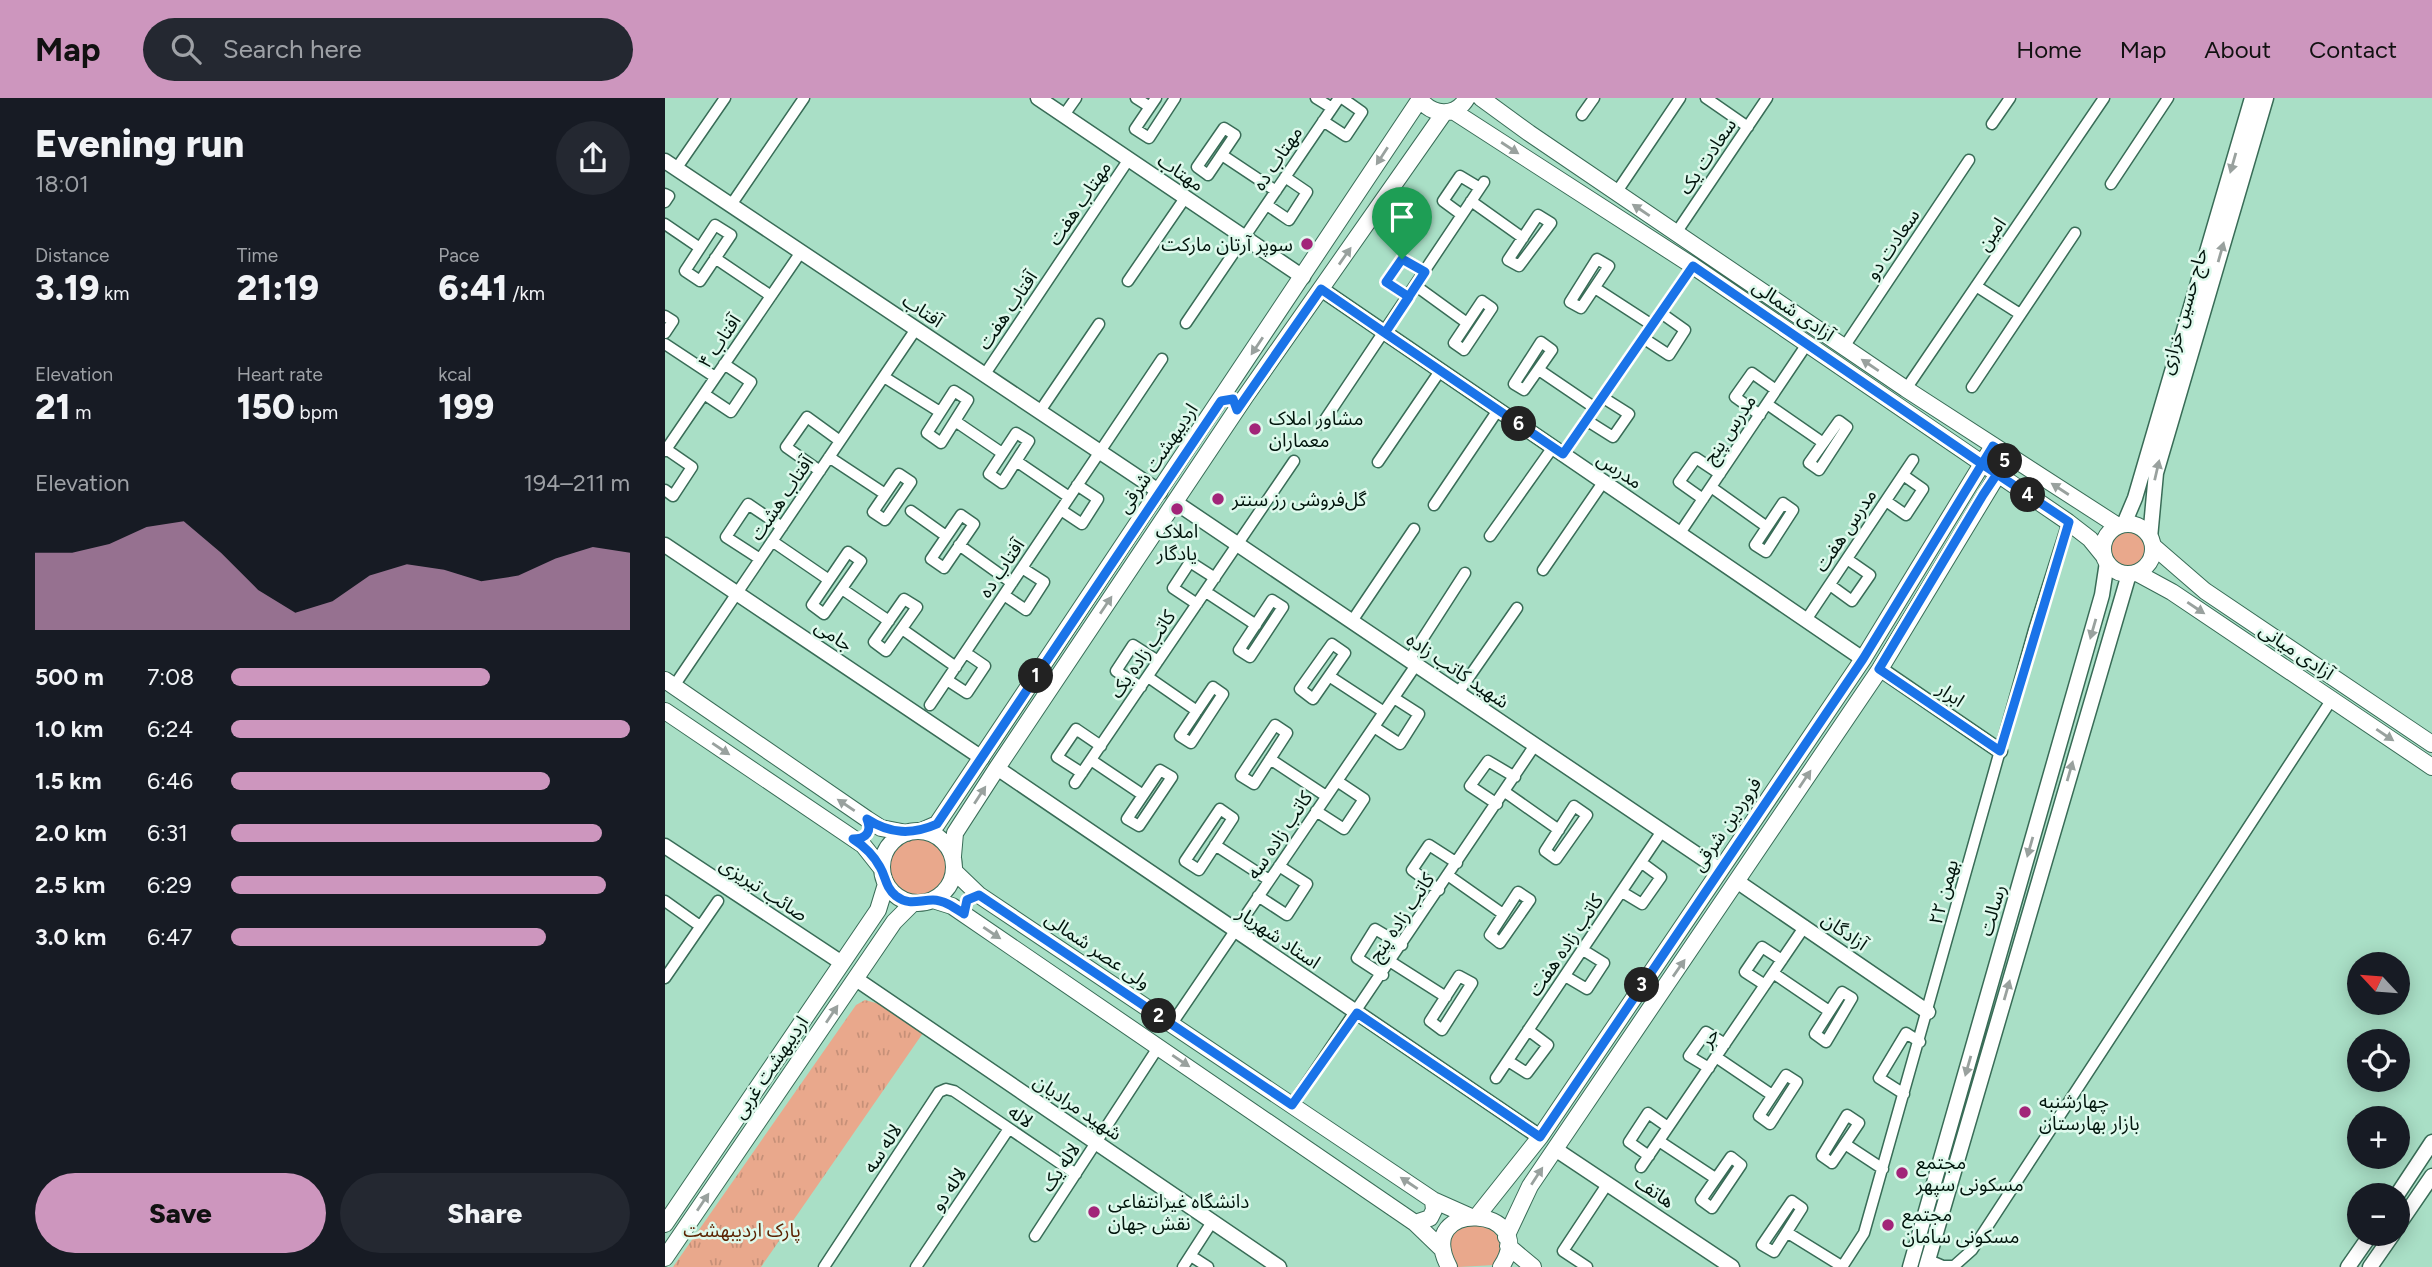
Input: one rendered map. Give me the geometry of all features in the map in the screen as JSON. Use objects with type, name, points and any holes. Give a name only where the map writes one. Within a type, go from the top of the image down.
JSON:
[{"type":"main road","name":"اردیبهشت شرقی","points":[[953,863],[955,833],[961,823],[1255,382],[1448,112],[1467,98]]},
{"type":"main road","name":"آزادی شمالی","points":[[1481,98],[1616,193],[1906,389],[2121,525]]},
{"type":"main road","name":"اردیبهشت شرقی","points":[[914,832],[937,824],[946,811],[1420,99]]},
{"type":"main road","name":"آزادی شمالی","points":[[1420,99],[1434,111],[1448,112],[1693,266],[2069,522],[2090,539],[2105,558]]},
{"type":"main road","points":[[1243,368],[1242,382],[1249,385],[1255,382]]},
{"type":"main road","points":[[1221,401],[1233,399],[1237,410]]},
{"type":"main road","name":"فروردین شرقی","points":[[1444,1261],[1444,1241],[1453,1225],[1473,1216],[1503,1186],[1540,1137],[1863,659],[1993,446]]},
{"type":"main road","points":[[1501,1267],[1521,1201],[1879,669],[2009,456]]},
{"type":"main road","points":[[2121,525],[2139,527],[2151,542],[2150,561],[2133,573],[2120,573],[2105,558],[2106,538],[2121,525]]},
{"type":"main road","name":"آزادی میانی","points":[[2151,542],[2205,591],[2432,744]]},
{"type":"main road","name":"آزادی میانی","points":[[2133,573],[2172,592],[2432,767]]},
{"type":"main road","points":[[669,683],[881,828],[941,838],[953,863],[949,887],[933,900]]},
{"type":"main road","points":[[665,711],[863,845],[895,895],[913,903],[933,900],[952,906],[1415,1223],[1444,1261]]},
{"type":"main road","points":[[946,811],[950,822],[961,823]]},
{"type":"main road","points":[[853,839],[861,839],[868,834],[870,826],[867,819]]},
{"type":"main road","points":[[884,876],[886,849],[914,832]]},
{"type":"main road","name":"ولی عصر شمالی","points":[[953,863],[979,895],[1433,1200],[1495,1222],[1507,1241]]},
{"type":"main road","name":"اردیبهشت غربی","points":[[665,1224],[876,914],[884,876]]},
{"type":"main road","points":[[964,914],[967,900],[979,895]]},
{"type":"main road","name":"اردیبهشت غربی","points":[[665,1258],[888,930],[913,903]]},
{"type":"main road","points":[[876,914],[883,916],[888,922],[888,930]]},
{"type":"main road","points":[[1503,1186],[1507,1199],[1521,1201]]},
{"type":"main road","points":[[1415,1223],[1430,1217],[1434,1210],[1433,1200]]},
{"type":"main road","points":[[1507,1241],[1534,1267]]},
{"type":"street","points":[[671,165],[725,98]]},
{"type":"street","points":[[731,205],[804,98]]},
{"type":"street","name":"مهتاب","points":[[1038,98],[1303,277]]},
{"type":"street","points":[[1064,116],[1076,98]]},
{"type":"street","points":[[1136,98],[1153,103],[1135,130],[1149,138],[1175,98]]},
{"type":"street","points":[[1316,98],[1332,108]]},
{"type":"street","points":[[1323,121],[1346,136],[1362,112],[1341,98]]},
{"type":"street","name":"مهتاب ده","points":[[1186,323],[1341,98]]},
{"type":"street","points":[[1582,115],[1594,98]]},
{"type":"street","points":[[1616,193],[1680,98]]},
{"type":"street","points":[[1706,98],[1748,127]]},
{"type":"street","name":"سعادت یک","points":[[1676,233],[1767,98]]},
{"type":"street","points":[[1992,124],[2010,98]]},
{"type":"street","name":"امین","points":[[1906,389],[2104,98]]},
{"type":"street","points":[[2111,184],[2165,102],[2151,98]]},
{"type":"street","name":"حاج حسین خرازی","points":[[2121,525],[2135,498],[2252,98]]},
{"type":"street","name":"حاج حسین خرازی","points":[[2151,542],[2156,473],[2266,98]]},
{"type":"street","points":[[1222,155],[1276,191]]},
{"type":"street","name":"مهتاب هفت","points":[[1058,265],[1129,159]]},
{"type":"street","name":"سعادت دو","points":[[1844,347],[1969,160]]},
{"type":"street","name":"آفتاب","points":[[671,165],[1160,492]]},
{"type":"street","points":[[1322,424],[1385,333],[1482,185],[1460,176],[1443,201],[1462,215]]},
{"type":"street","points":[[1267,205],[1289,220],[1307,192],[1285,177]]},
{"type":"street","points":[[665,194],[669,197],[665,202]]},
{"type":"street","points":[[1128,281],[1185,198]]},
{"type":"street","points":[[1471,201],[1523,238]]},
{"type":"street","points":[[1538,215],[1551,223],[1519,267],[1508,260],[1523,238],[1538,215]]},
{"type":"street","points":[[665,224],[701,248]]},
{"type":"street","points":[[715,225],[731,235],[715,258],[701,281],[685,271],[715,225]]},
{"type":"street","points":[[1972,387],[2075,233]]},
{"type":"street","name":"آفتاب ۴","points":[[666,450],[801,252]]},
{"type":"street","points":[[715,258],[771,296]]},
{"type":"street","points":[[1409,297],[1386,282],[1402,259],[1425,272]]},
{"type":"street","name":"آفتاب هفت","points":[[985,374],[1058,265]]},
{"type":"street","points":[[1490,536],[1586,420],[1693,266]]},
{"type":"street","points":[[1416,286],[1467,323]]},
{"type":"street","points":[[1976,286],[2020,314]]},
{"type":"street","points":[[1595,288],[1652,325]]},
{"type":"street","name":"مدرس","points":[[1321,289],[1863,659]]},
{"type":"street","points":[[1643,338],[1668,355],[1685,330],[1661,313]]},
{"type":"street","points":[[665,316],[673,321],[665,333]]},
{"type":"street","points":[[1040,411],[1099,324]]},
{"type":"street","name":"آفتاب هشت","points":[[669,683],[737,593],[916,329]]},
{"type":"street","points":[[665,344],[715,377]]},
{"type":"street","name":"مدرس پنج","points":[[1680,533],[1807,344]]},
{"type":"street","name":"آفتاب ده","points":[[930,705],[1162,359]]},
{"type":"street","points":[[704,394],[731,412],[751,382],[724,364]]},
{"type":"street","points":[[1539,370],[1595,408]]},
{"type":"street","points":[[1378,462],[1440,371]]},
{"type":"street","points":[[1760,415],[1735,397],[1752,373],[1776,390]]},
{"type":"street","points":[[884,377],[940,412]]},
{"type":"street","points":[[954,391],[968,400],[941,443],[926,433],[940,412],[954,391]]},
{"type":"street","points":[[1586,420],[1613,437],[1624,422],[1629,414],[1602,397]]},
{"type":"street","points":[[1767,404],[1822,442]]},
{"type":"street","points":[[1434,505],[1498,410]]},
{"type":"street","points":[[820,471],[786,447],[807,417],[840,441]]},
{"type":"street","points":[[955,421],[1002,453]]},
{"type":"street","points":[[1016,433],[1029,441],[1002,483],[989,474],[1002,453],[1016,433]]},
{"type":"street","points":[[665,490],[673,496],[692,467],[666,450]]},
{"type":"street","points":[[829,457],[885,494]]},
{"type":"street","points":[[1703,499],[1679,482],[1696,458],[1720,474]]},
{"type":"street","name":"مدرس هفت","points":[[1806,620],[1913,460]]},
{"type":"street","points":[[1016,461],[1069,497]]},
{"type":"street","name":"کاتب زاده یک","points":[[1101,746],[1076,729],[1057,757],[1079,778],[1091,760],[1101,746],[1148,677],[1158,661],[1206,592],[1294,461]]},
{"type":"street","points":[[1886,501],[1906,515],[1923,489],[1903,475]]},
{"type":"street","points":[[1543,570],[1604,481]]},
{"type":"street","points":[[1061,510],[1082,524],[1098,499],[1077,485]]},
{"type":"street","points":[[1711,487],[1767,527]]},
{"type":"street","name":"شهید کاتب زاده","points":[[1175,502],[1720,870]]},
{"type":"street","points":[[760,559],[726,537],[748,504],[782,527]]},
{"type":"street","points":[[911,511],[946,536]]},
{"type":"street","points":[[961,515],[974,524],[944,568],[931,559],[946,536],[961,515]]},
{"type":"street","name":"۲۲ بهمن","points":[[1842,1267],[1864,1233],[2000,751],[2069,522]]},
{"type":"street","points":[[1352,621],[1414,529]]},
{"type":"street","points":[[772,541],[829,580]]},
{"type":"street","name":"جامی","points":[[665,545],[982,758]]},
{"type":"street","points":[[959,545],[1013,583]]},
{"type":"street","points":[[848,552],[861,561],[824,614],[811,605],[829,580],[848,552]]},
{"type":"street","name":"رسالت","points":[[1910,1267],[2099,608],[2105,558]]},
{"type":"street","points":[[1830,585],[1852,601],[1870,575],[1847,559]]},
{"type":"street","points":[[1197,604],[1173,588],[1190,562],[1215,578]]},
{"type":"street","points":[[1004,595],[1027,610],[1044,582],[1023,568]]},
{"type":"street","name":"کاتب زاده سه","points":[[1171,1025],[1394,698],[1465,573]]},
{"type":"street","name":"رسالت","points":[[1927,1263],[2133,573]]},
{"type":"street","points":[[842,589],[889,621]]},
{"type":"street","points":[[1206,592],[1256,625]]},
{"type":"street","points":[[904,598],[917,607],[886,651],[874,642],[889,621],[904,598]]},
{"type":"street","points":[[1272,600],[1283,607],[1250,657],[1239,650],[1256,625],[1272,600]]},
{"type":"street","points":[[1458,693],[1517,608]]},
{"type":"street","points":[[901,629],[956,667]]},
{"type":"street","points":[[1332,644],[1345,653],[1329,676],[1313,699],[1300,689],[1332,644]]},
{"type":"street","points":[[1141,687],[1116,671],[1133,645],[1158,661]]},
{"type":"street","points":[[947,680],[967,693],[985,666],[965,653]]},
{"type":"street","name":"ابرار","points":[[1879,669],[2000,751]]},
{"type":"street","points":[[1329,676],[1384,712]]},
{"type":"street","points":[[1148,677],[1197,710]]},
{"type":"street","points":[[1213,687],[1223,694],[1191,743],[1180,736],[1197,710],[1213,687]]},
{"type":"street","points":[[1374,727],[1401,744],[1419,714],[1394,698]]},
{"type":"street","points":[[1927,1263],[1954,1266],[1972,1250],[2332,699]]},
{"type":"street","points":[[1275,725],[1287,733],[1270,760],[1254,784],[1241,776],[1275,725]]},
{"type":"street","name":"کاتب زاده پنج","points":[[1292,1105],[1383,975],[1535,745]]},
{"type":"street","points":[[1091,760],[1143,795]]},
{"type":"street","points":[[1270,760],[1327,796]]},
{"type":"street","points":[[1497,804],[1470,786],[1488,761],[1515,777]]},
{"type":"street","name":"استاد شهریار","points":[[997,768],[1540,1137]]},
{"type":"street","points":[[1160,770],[1172,777],[1139,826],[1127,819],[1143,795],[1160,770]]},
{"type":"street","points":[[1316,811],[1344,829],[1364,799],[1337,781]]},
{"type":"street","points":[[1505,792],[1559,830]]},
{"type":"street","points":[[1574,806],[1587,815],[1556,859],[1545,851],[1559,830],[1574,806]]},
{"type":"street","points":[[1220,809],[1233,818],[1215,845],[1199,870],[1185,862],[1220,809]]},
{"type":"street","name":"کاتب زاده هفت","points":[[1496,1078],[1663,831]]},
{"type":"street","points":[[1215,845],[1269,880]]},
{"type":"street","points":[[1439,890],[1412,870],[1429,845],[1457,863]]},
{"type":"street","name":"صائب تبریزی","points":[[665,846],[842,963]]},
{"type":"street","points":[[1622,892],[1642,904],[1661,877],[1641,863]]},
{"type":"street","points":[[1258,896],[1287,915],[1307,884],[1279,866]]},
{"type":"street","points":[[1449,876],[1503,914]]},
{"type":"street","name":"آزادگان","points":[[1738,882],[1928,1012]]},
{"type":"street","points":[[1518,892],[1530,900],[1500,943],[1490,935],[1503,914],[1518,892]]},
{"type":"street","points":[[665,901],[701,926]]},
{"type":"street","points":[[665,978],[718,901]]},
{"type":"street","name":"حر","points":[[1641,1167],[1805,926]]},
{"type":"street","points":[[1383,975],[1357,958],[1375,929],[1402,945]]},
{"type":"street","points":[[1765,985],[1745,972],[1762,947],[1782,960]]},
{"type":"street","points":[[1565,976],[1587,989],[1604,963],[1583,950]]},
{"type":"street","points":[[1391,962],[1446,997]]},
{"type":"street","points":[[1773,973],[1829,1012]]},
{"type":"street","points":[[1459,976],[1472,983],[1442,1030],[1430,1021],[1446,997],[1459,976]]},
{"type":"street","name":"شهید مرادیان","points":[[856,978],[1279,1267]]},
{"type":"street","points":[[1508,1061],[1527,1073],[1548,1045],[1528,1030]]},
{"type":"street","points":[[1709,1068],[1689,1056],[1706,1031],[1725,1044]]},
{"type":"street","points":[[1904,1094],[1879,1078],[1906,1033],[1920,1042]]},
{"type":"street","name":"لاله یک","points":[[1035,1236],[1159,1046]]},
{"type":"street","points":[[1716,1057],[1772,1095]]},
{"type":"street","name":"لاله","points":[[946,1088],[954,1090],[1008,1130],[1076,1174]]},
{"type":"street","name":"لاله سه","points":[[824,1267],[939,1091],[946,1088]]},
{"type":"street","points":[[1649,1156],[1629,1142],[1648,1113],[1668,1127]]},
{"type":"street","name":"لاله دو","points":[[916,1267],[1008,1130]]},
{"type":"street","points":[[1659,1141],[1714,1178]]},
{"type":"street","points":[[2405,1183],[2432,1142]]},
{"type":"street","points":[[1845,1144],[1883,1169]]},
{"type":"street","name":"هاتف","points":[[1555,1149],[1728,1266]]},
{"type":"street","points":[[2410,1209],[2431,1180]]},
{"type":"street","points":[[1587,1267],[1563,1251],[1608,1183]]},
{"type":"street","points":[[1791,1200],[1802,1208],[1788,1233],[1775,1252],[1762,1245],[1791,1200]]},
{"type":"street","points":[[1184,1267],[1212,1222]]},
{"type":"street","points":[[1788,1233],[1842,1267]]},
{"type":"street","points":[[2348,1267],[2363,1246]]},
{"type":"street","points":[[2370,1267],[2385,1246]]},
{"type":"street","points":[[1191,1256],[1208,1267]]},
{"type":"green space","points":[[2127,530],[2140,536],[2146,549],[2140,562],[2127,568],[2114,562],[2108,549],[2114,536]]},
{"type":"green space","points":[[912,839],[924,839],[939,847],[947,862],[947,874],[939,889],[924,897],[912,897],[897,889],[889,874],[889,862],[897,847]]},
{"type":"green space","name":"پارک اردیبهشت","points":[[865,1000],[883,1005],[923,1033],[761,1267],[673,1267],[856,1005]]},
{"type":"green space","points":[[1484,1223],[1500,1242],[1500,1252],[1495,1265],[1458,1267],[1452,1258],[1450,1246],[1453,1235],[1463,1226]]},
{"type":"place","name":"سوپر آرتان مارکت","points":[[1307,244]]},
{"type":"place","name":"مشاور املاک معماران","points":[[1255,429]]},
{"type":"place","name":"گل‌فروشی رز سنتر","points":[[1218,499]]},
{"type":"place","name":"املاک یادگار","points":[[1177,509]]},
{"type":"place","name":"چهارشنبه بازار بهارستان","points":[[2025,1112]]},
{"type":"place","name":"مجتمع مسکونی سپهر","points":[[1902,1173]]},
{"type":"place","name":"دانشگاه غیرانتفاعی نقش جهان","points":[[1094,1212]]},
{"type":"place","name":"مجتمع مسکونی سامان","points":[[1888,1225]]},
{"type":"route","points":[[1402,259],[1386,282],[1409,297],[1385,333],[1321,289],[1237,410],[1233,399],[1221,401],[937,824],[921,831],[907,833],[881,828],[867,819],[870,826],[868,834],[861,839],[853,839],[863,845],[882,869],[888,888],[903,901],[923,903],[933,900],[952,906],[964,914],[967,900],[979,895],[1292,1105],[1357,1013],[1540,1137],[1863,659],[1982,464],[1997,474],[2069,522],[2034,630],[2000,751],[1879,669],[1983,495],[1997,474],[2009,456],[1993,446],[1982,464],[1693,266],[1563,454],[1385,333],[1409,297],[1425,272],[1402,259]]}]
